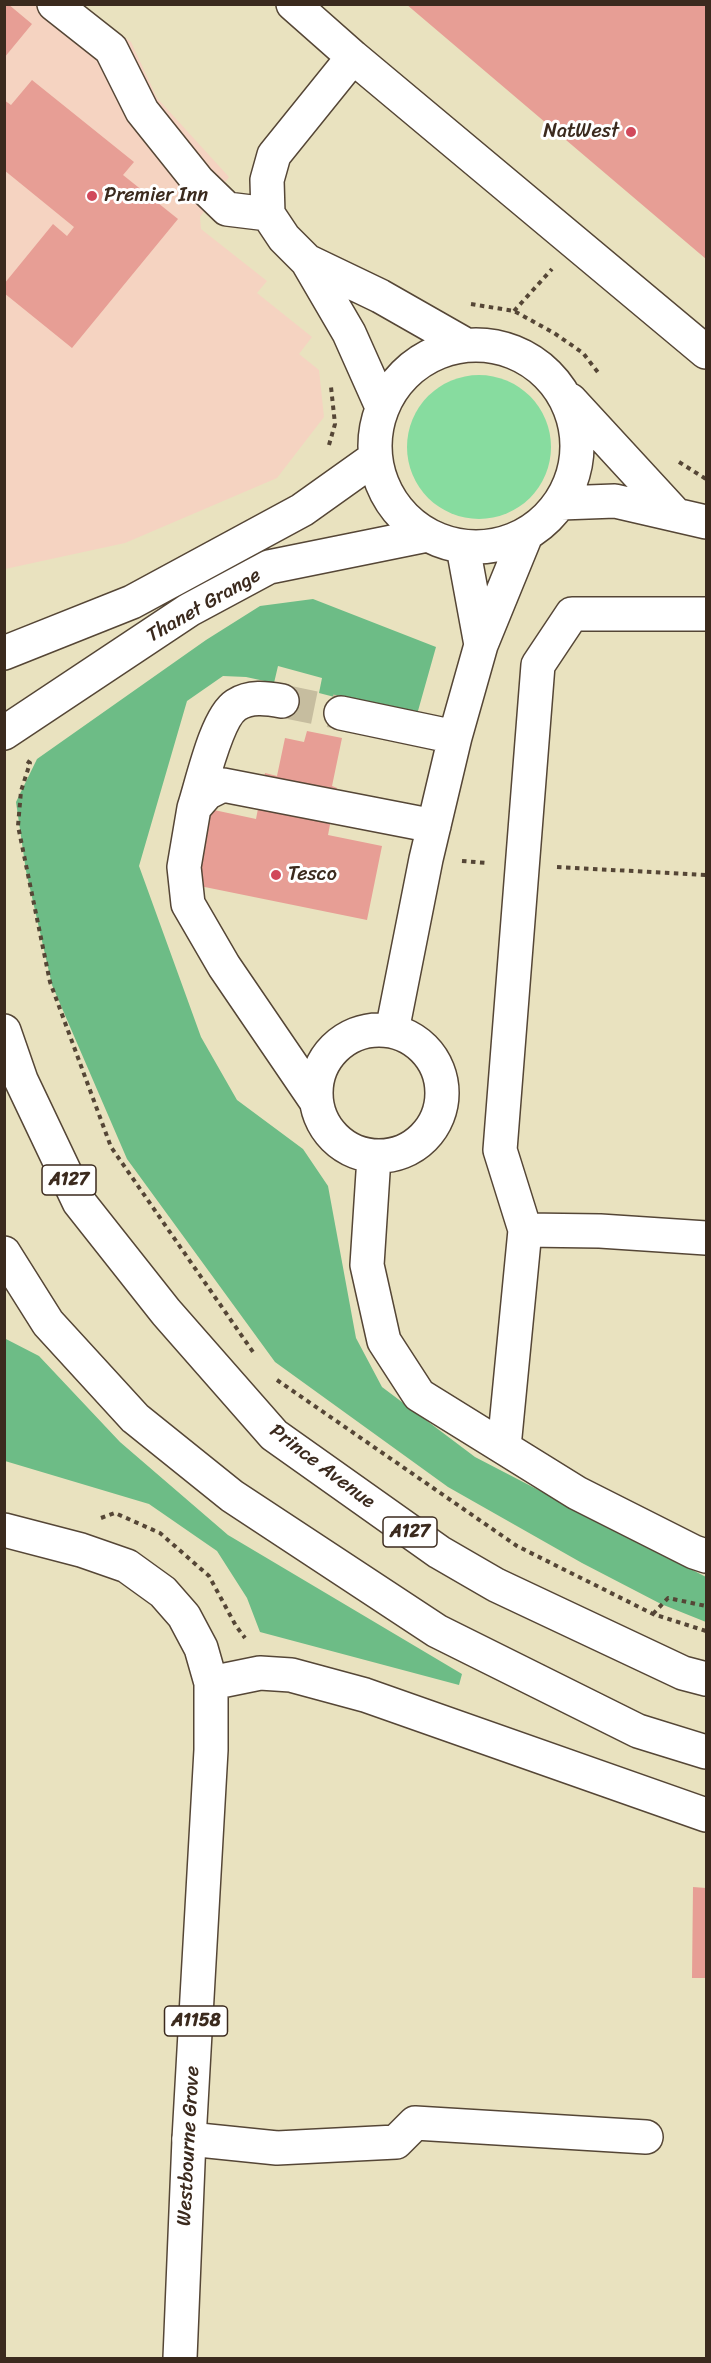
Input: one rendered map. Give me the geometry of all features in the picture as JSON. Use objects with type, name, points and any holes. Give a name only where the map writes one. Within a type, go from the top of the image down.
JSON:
[{"type":"main road","points":[[54,4],[111,49],[142,111],[198,181],[227,209],[268,214]]},
{"type":"main road","points":[[293,4],[353,57],[706,352]]},
{"type":"main road","points":[[353,57],[274,155],[267,180],[268,214],[284,238],[307,261],[349,333],[382,407]]},
{"type":"main road","points":[[307,261],[380,296],[466,345]]},
{"type":"main road","points":[[563,392],[576,423],[578,455],[572,480],[561,503],[545,521],[526,535],[496,546],[463,547],[445,543],[427,535],[406,520],[390,500],[380,480],[375,458],[375,432],[382,407],[396,382],[417,362],[440,350],[466,345],[495,346],[522,355],[546,371],[675,514]]},
{"type":"main road","name":"Thanet Grange","points":[[4,653],[132,602],[302,510],[375,458]]},
{"type":"main road","points":[[561,503],[615,501],[706,522]]},
{"type":"main road","name":"Thanet Grange","points":[[4,733],[189,610],[269,567],[427,535]]},
{"type":"main road","points":[[392,1031],[426,860],[455,737],[481,645],[526,535]]},
{"type":"main road","points":[[463,547],[481,645]]},
{"type":"main road","points":[[504,1447],[525,1230],[500,1150],[538,665],[572,614],[706,614]]},
{"type":"main road","points":[[282,701],[264,698],[251,699],[236,705],[224,717],[194,808],[184,867],[188,904],[224,966],[316,1101],[329,1133],[342,1145],[357,1153],[375,1157],[395,1155],[415,1146],[430,1131],[439,1113],[442,1092],[438,1071],[428,1053],[412,1039],[392,1031],[372,1030],[353,1036],[336,1047],[324,1062],[317,1081],[316,1101]]},
{"type":"main road","points":[[341,713],[455,737]]},
{"type":"main road","points":[[194,808],[207,793],[223,785],[434,826]]},
{"type":"main road","name":"Prince Avenue","points":[[4,1031],[21,1080],[79,1202],[166,1312],[274,1435],[439,1552],[482,1578],[683,1673],[706,1679]]},
{"type":"main road","points":[[375,1157],[367,1265],[384,1341],[419,1395],[577,1493],[706,1556]]},
{"type":"main road","points":[[525,1230],[600,1231],[706,1238]]},
{"type":"main road","points":[[4,1253],[48,1323],[135,1418],[232,1496],[437,1630],[638,1731],[706,1752]]},
{"type":"main road","points":[[4,1291],[48,1323]]},
{"type":"main road","name":"A1158","points":[[4,1530],[81,1550],[127,1566],[163,1592],[184,1616],[201,1648],[211,1683]]},
{"type":"main road","points":[[211,1683],[260,1673],[291,1675],[365,1695],[706,1815]]},
{"type":"main road","name":"Westbourne Grove","points":[[180,2358],[189,2139],[212,1750],[211,1683]]},
{"type":"main road","points":[[189,2139],[277,2148],[396,2142],[415,2123],[646,2136]]},
{"type":"path","points":[[514,311],[576,243]]},
{"type":"path","points":[[462,302],[514,311],[554,333],[583,353],[603,379]]},
{"type":"path","points":[[327,452],[335,424],[330,378]]},
{"type":"path","points":[[676,460],[706,479]]},
{"type":"path","points":[[30,763],[21,791],[18,826],[50,982],[111,1147],[254,1354]]},
{"type":"path","points":[[426,860],[706,876]]},
{"type":"path","points":[[268,1373],[517,1546],[653,1614],[706,1631]]},
{"type":"path","points":[[653,1614],[668,1598],[706,1606]]},
{"type":"shaded area","points":[[4,5],[80,5],[131,42],[157,98],[229,177],[200,217],[201,229],[267,281],[257,293],[312,337],[299,354],[319,370],[324,417],[277,478],[125,543],[5,569]]},
{"type":"green space","points":[[479,375],[506,381],[519,387],[530,396],[539,407],[545,420],[551,447],[545,474],[539,487],[530,498],[519,507],[506,513],[479,519],[452,513],[439,507],[428,498],[419,487],[413,474],[407,447],[413,420],[419,407],[428,396],[439,387],[452,381]]},
{"type":"green space","points":[[313,599],[436,647],[416,718],[319,693],[322,678],[278,666],[274,683],[246,677],[223,676],[187,701],[139,866],[201,1037],[237,1100],[303,1149],[328,1186],[356,1338],[382,1387],[475,1457],[706,1577],[706,1622],[661,1604],[582,1563],[448,1487],[275,1362],[127,1159],[52,985],[26,871],[16,802],[37,759],[206,640],[260,606]]},
{"type":"green space","points":[[4,1338],[39,1356],[120,1442],[228,1535],[462,1674],[459,1685],[260,1632],[247,1598],[217,1551],[149,1504],[5,1461]]},
{"type":"building","points":[[4,4],[8,4],[32,24],[4,58]]},
{"type":"building","name":"NatWest","points":[[406,4],[706,4],[706,259]]},
{"type":"building","name":"Premier Inn","points":[[32,80],[134,162],[123,175],[178,219],[72,348],[4,293],[4,284],[53,224],[67,236],[74,227],[4,170],[4,100],[11,105]]},
{"type":"building","points":[[307,731],[342,738],[332,786],[337,788],[328,835],[382,846],[367,920],[185,883],[200,807],[256,819],[265,773],[277,776],[285,738],[304,742]]},
{"type":"building","points":[[693,1887],[706,1888],[706,1978],[692,1978]]},
{"type":"tunnel","points":[[282,701],[341,713]]},
{"type":"place","name":"NatWest","points":[[631,132]]},
{"type":"place","name":"Premier Inn","points":[[92,196]]},
{"type":"place","name":"Tesco","points":[[276,875]]}]
